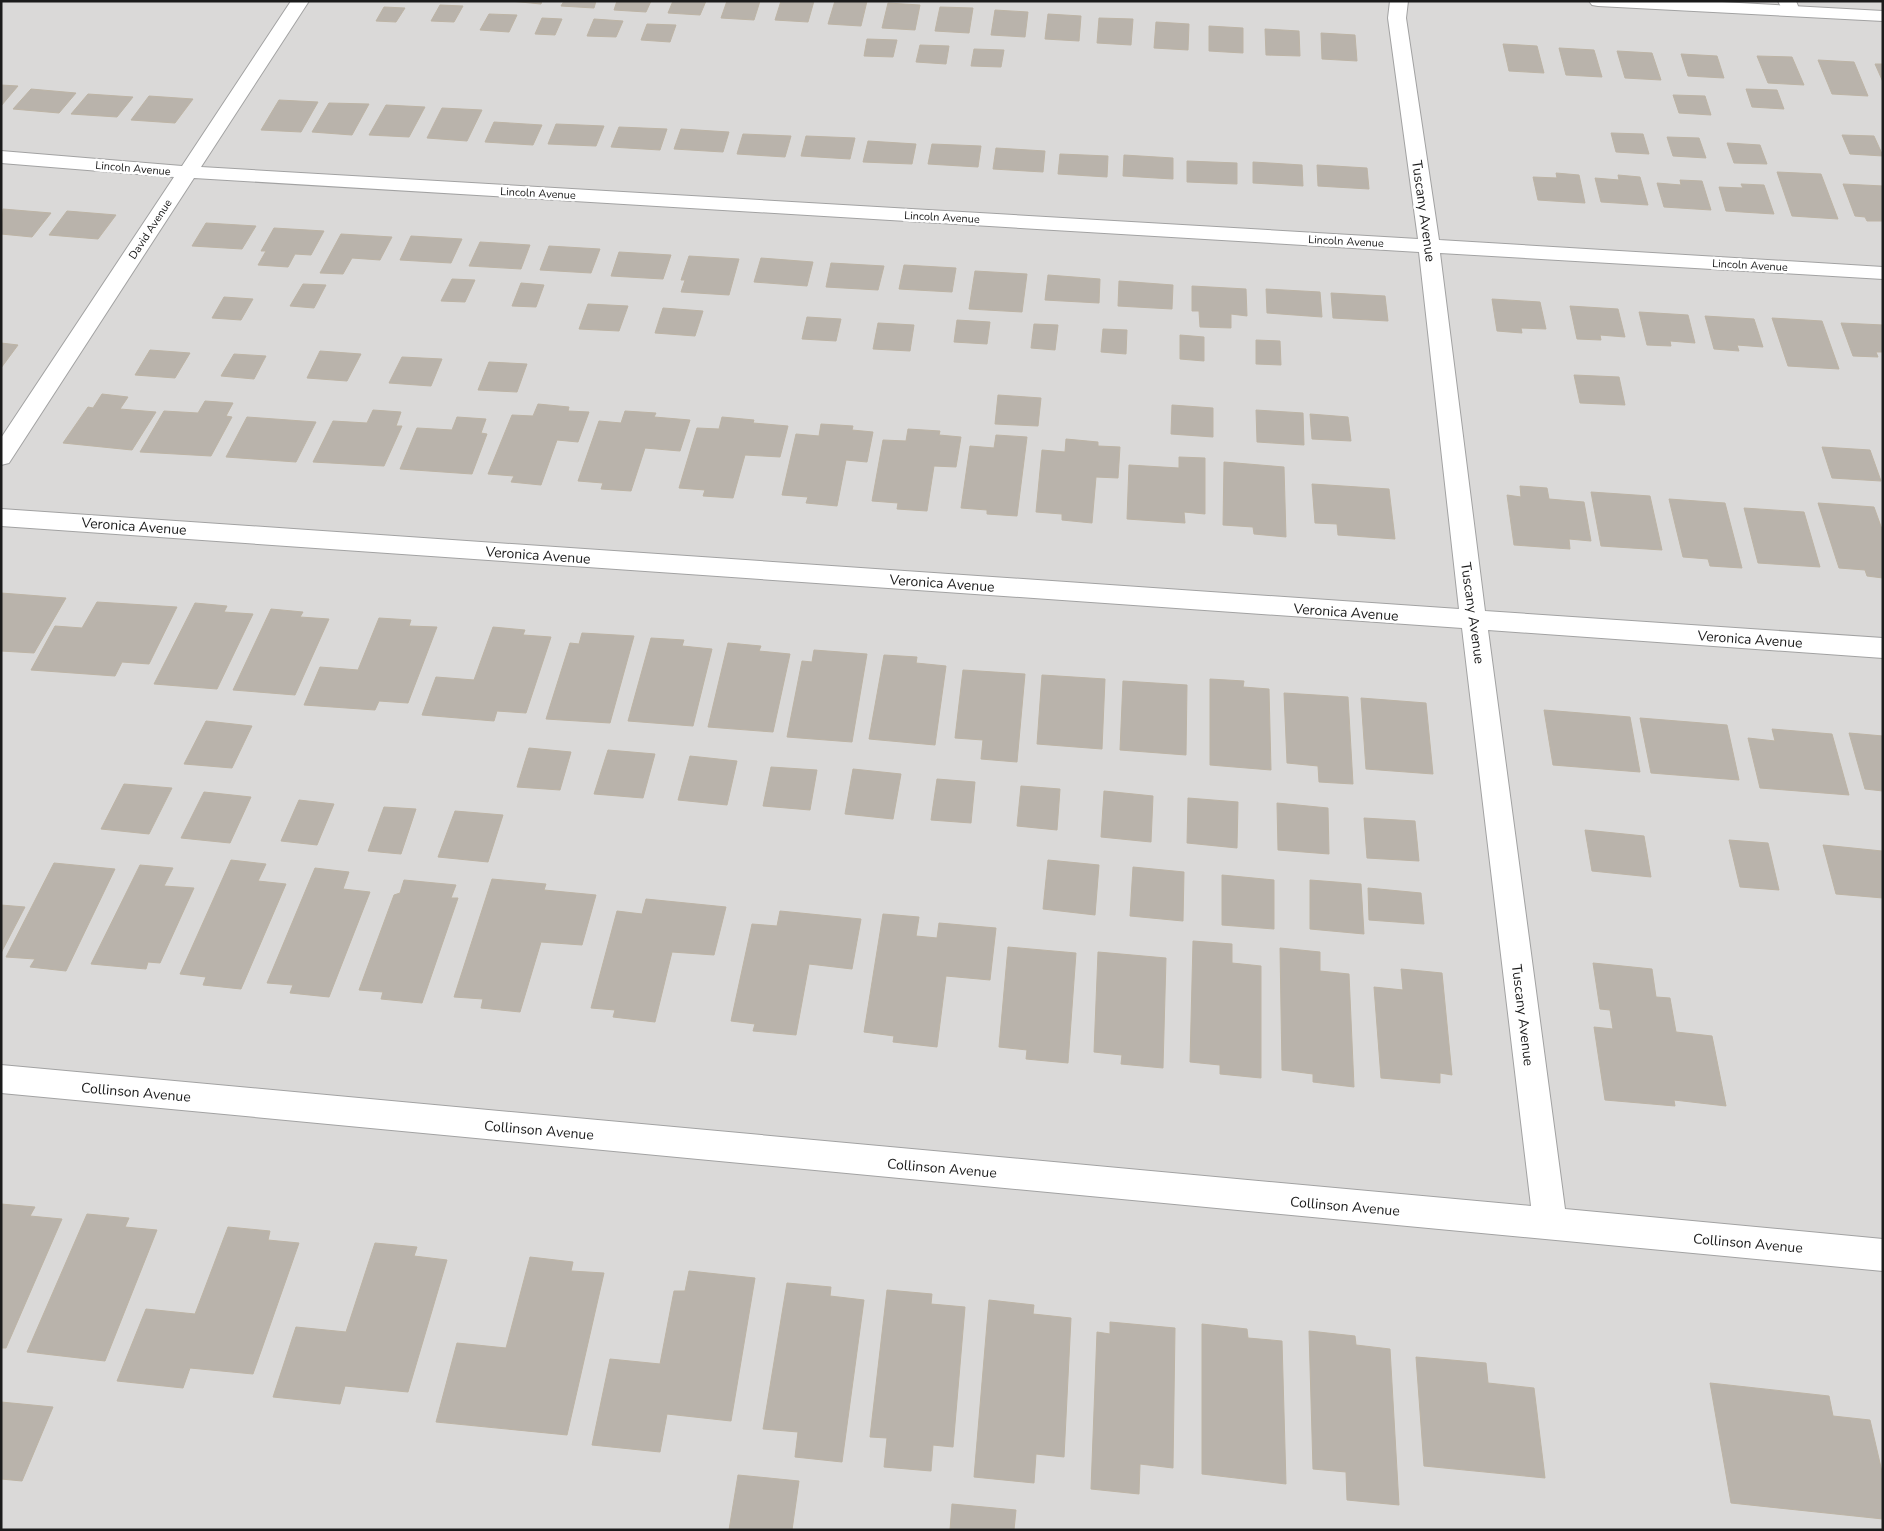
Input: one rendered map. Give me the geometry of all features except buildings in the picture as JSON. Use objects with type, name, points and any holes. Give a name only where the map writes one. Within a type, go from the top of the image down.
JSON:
[{"type":"street","name":"David Avenue","points":[[1,457],[300,1]]},
{"type":"street","name":"Tuscany Avenue","points":[[1399,1],[1396,18],[1429,246],[1550,1225]]},
{"type":"street","points":[[1598,1],[1789,6],[1883,16]]},
{"type":"street","name":"Lincoln Avenue","points":[[1,158],[187,172],[1883,273]]},
{"type":"street","name":"Veronica Avenue","points":[[1,517],[1883,648]]},
{"type":"street","name":"Collinson Avenue","points":[[1,1079],[1883,1255]]},
{"type":"shaded area","points":[[1,1],[1883,1],[1883,1530],[1,1530]]}]
